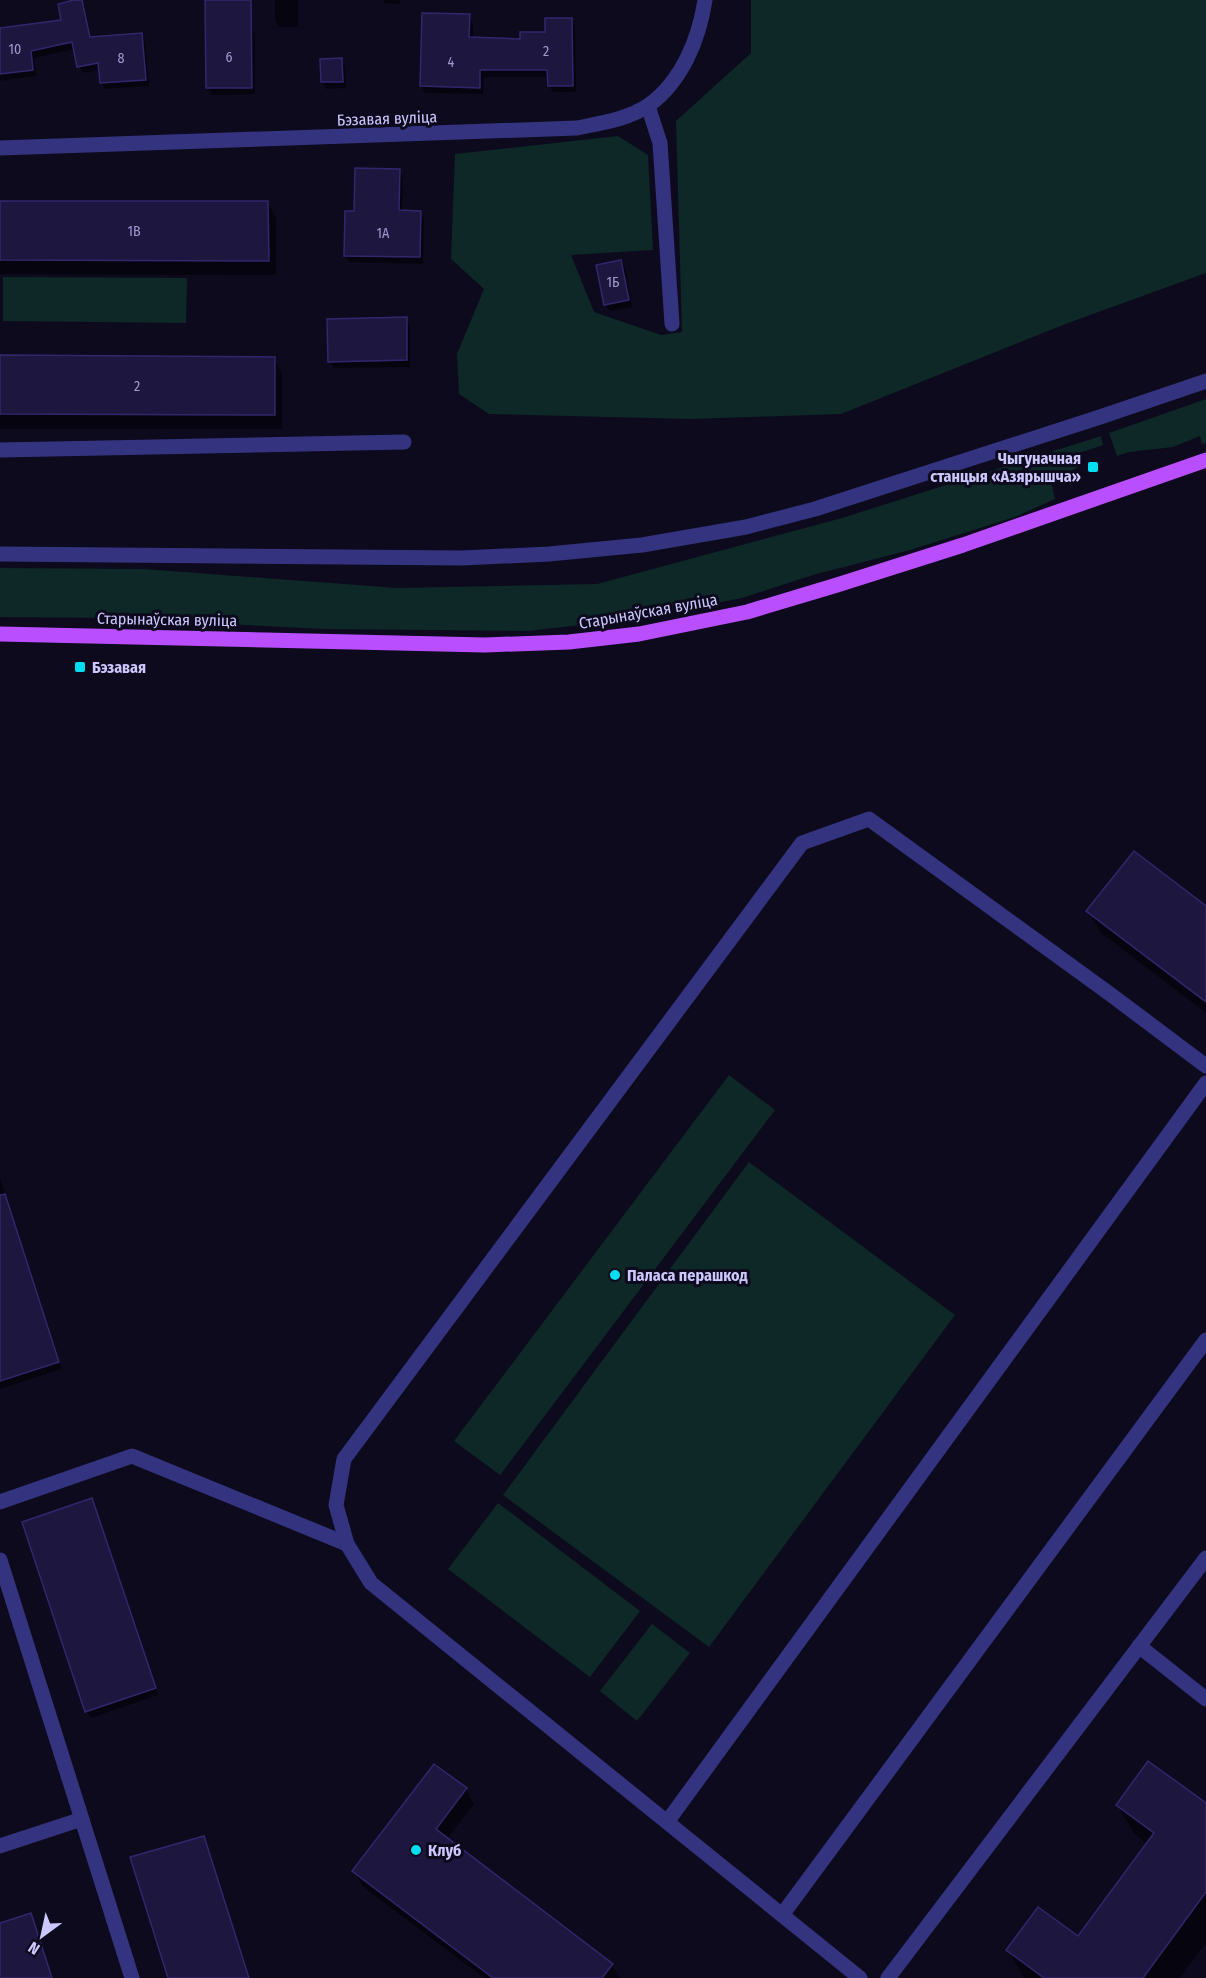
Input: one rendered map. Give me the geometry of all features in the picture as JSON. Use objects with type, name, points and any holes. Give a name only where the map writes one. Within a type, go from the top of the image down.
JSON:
[{"type":"main road","name":"Старынаўская вуліца","points":[[0,634],[485,645],[569,642],[639,634],[747,612],[837,585],[963,545],[1206,460]]},
{"type":"street","name":"Бэзавая вуліца","points":[[0,148],[578,128],[616,120],[648,106],[667,89],[682,68],[694,42],[705,0]]},
{"type":"street","points":[[648,106],[660,143],[672,324]]},
{"type":"street","points":[[0,554],[462,558],[549,554],[642,545],[746,527],[815,510],[1206,381]]},
{"type":"street","points":[[0,450],[404,442]]},
{"type":"street","points":[[860,1978],[371,1583],[347,1544],[336,1505],[344,1459],[802,843],[869,819],[1206,1066]]},
{"type":"street","points":[[667,1822],[1206,1083]]},
{"type":"street","points":[[782,1915],[1206,1340]]},
{"type":"street","points":[[0,1502],[132,1456],[347,1544]]},
{"type":"street","points":[[888,1978],[1206,1558]]},
{"type":"street","points":[[0,1560],[132,1978]]},
{"type":"street","points":[[1139,1646],[1206,1699]]},
{"type":"street","points":[[0,1846],[82,1820]]},
{"type":"green space","points":[[751,0],[1206,0],[1206,273],[1068,323],[841,414],[691,419],[489,414],[459,394],[457,354],[484,289],[451,259],[455,154],[618,136],[648,155],[653,250],[571,255],[594,312],[661,335],[682,332],[676,121],[751,53]]},
{"type":"green space","points":[[3,277],[187,278],[186,323],[3,321]]},
{"type":"green space","points":[[1206,399],[1206,443],[1202,444],[1200,436],[1173,447],[1129,452],[1117,456],[1109,433]]},
{"type":"green space","points":[[1101,436],[1103,445],[1073,455],[1077,468],[1051,481],[1055,499],[1015,517],[910,550],[813,575],[742,598],[639,618],[529,631],[323,629],[111,618],[0,617],[0,568],[144,569],[397,588],[597,584],[842,518]]},
{"type":"green space","name":"Паласа перашкод","points":[[729,1075],[775,1110],[500,1475],[454,1441]]},
{"type":"green space","points":[[749,1162],[955,1315],[709,1647],[503,1495]]},
{"type":"green space","points":[[498,1503],[640,1611],[590,1677],[448,1569]]},
{"type":"green space","points":[[652,1624],[690,1653],[637,1721],[600,1691]]},
{"type":"building","points":[[82,0],[90,37],[142,33],[146,80],[100,83],[98,63],[77,67],[72,42],[31,51],[33,70],[0,74],[0,28],[61,20],[58,4]]},
{"type":"building","points":[[205,0],[251,0],[252,88],[206,88]]},
{"type":"building","points":[[422,13],[470,14],[469,37],[520,39],[520,32],[545,32],[545,18],[572,18],[573,86],[548,86],[547,70],[480,70],[480,88],[420,86]]},
{"type":"building","points":[[342,58],[343,82],[321,82],[320,59]]},
{"type":"building","points":[[355,168],[400,169],[399,210],[421,211],[420,257],[344,256],[345,211],[354,211]]},
{"type":"building","points":[[0,201],[268,201],[269,261],[0,260]]},
{"type":"building","points":[[621,260],[629,300],[604,305],[596,265]]},
{"type":"building","points":[[407,317],[407,360],[328,362],[327,319]]},
{"type":"building","points":[[0,355],[275,357],[275,415],[0,414]]},
{"type":"building","points":[[1134,851],[1206,906],[1206,1002],[1086,911]]},
{"type":"building","points":[[5,1194],[59,1362],[0,1381],[0,1195]]},
{"type":"building","points":[[92,1498],[156,1688],[85,1712],[22,1522]]},
{"type":"building","points":[[1148,1761],[1206,1803],[1206,1892],[1143,1978],[1044,1978],[1006,1950],[1038,1907],[1078,1936],[1154,1833],[1116,1805]]},
{"type":"building","name":"Клуб","points":[[434,1764],[467,1788],[436,1829],[613,1964],[602,1978],[493,1978],[352,1871]]},
{"type":"building","points":[[204,1836],[249,1978],[168,1978],[130,1857]]},
{"type":"building","points":[[31,1913],[52,1978],[0,1978],[0,1923]]},
{"type":"place","name":"Чыгуначная станцыя «Азярышча»","points":[[1093,467]]},
{"type":"place","name":"Бэзавая","points":[[80,667]]},
{"type":"place","name":"Паласа перашкод","points":[[615,1275]]},
{"type":"place","name":"Клуб","points":[[416,1850]]}]
